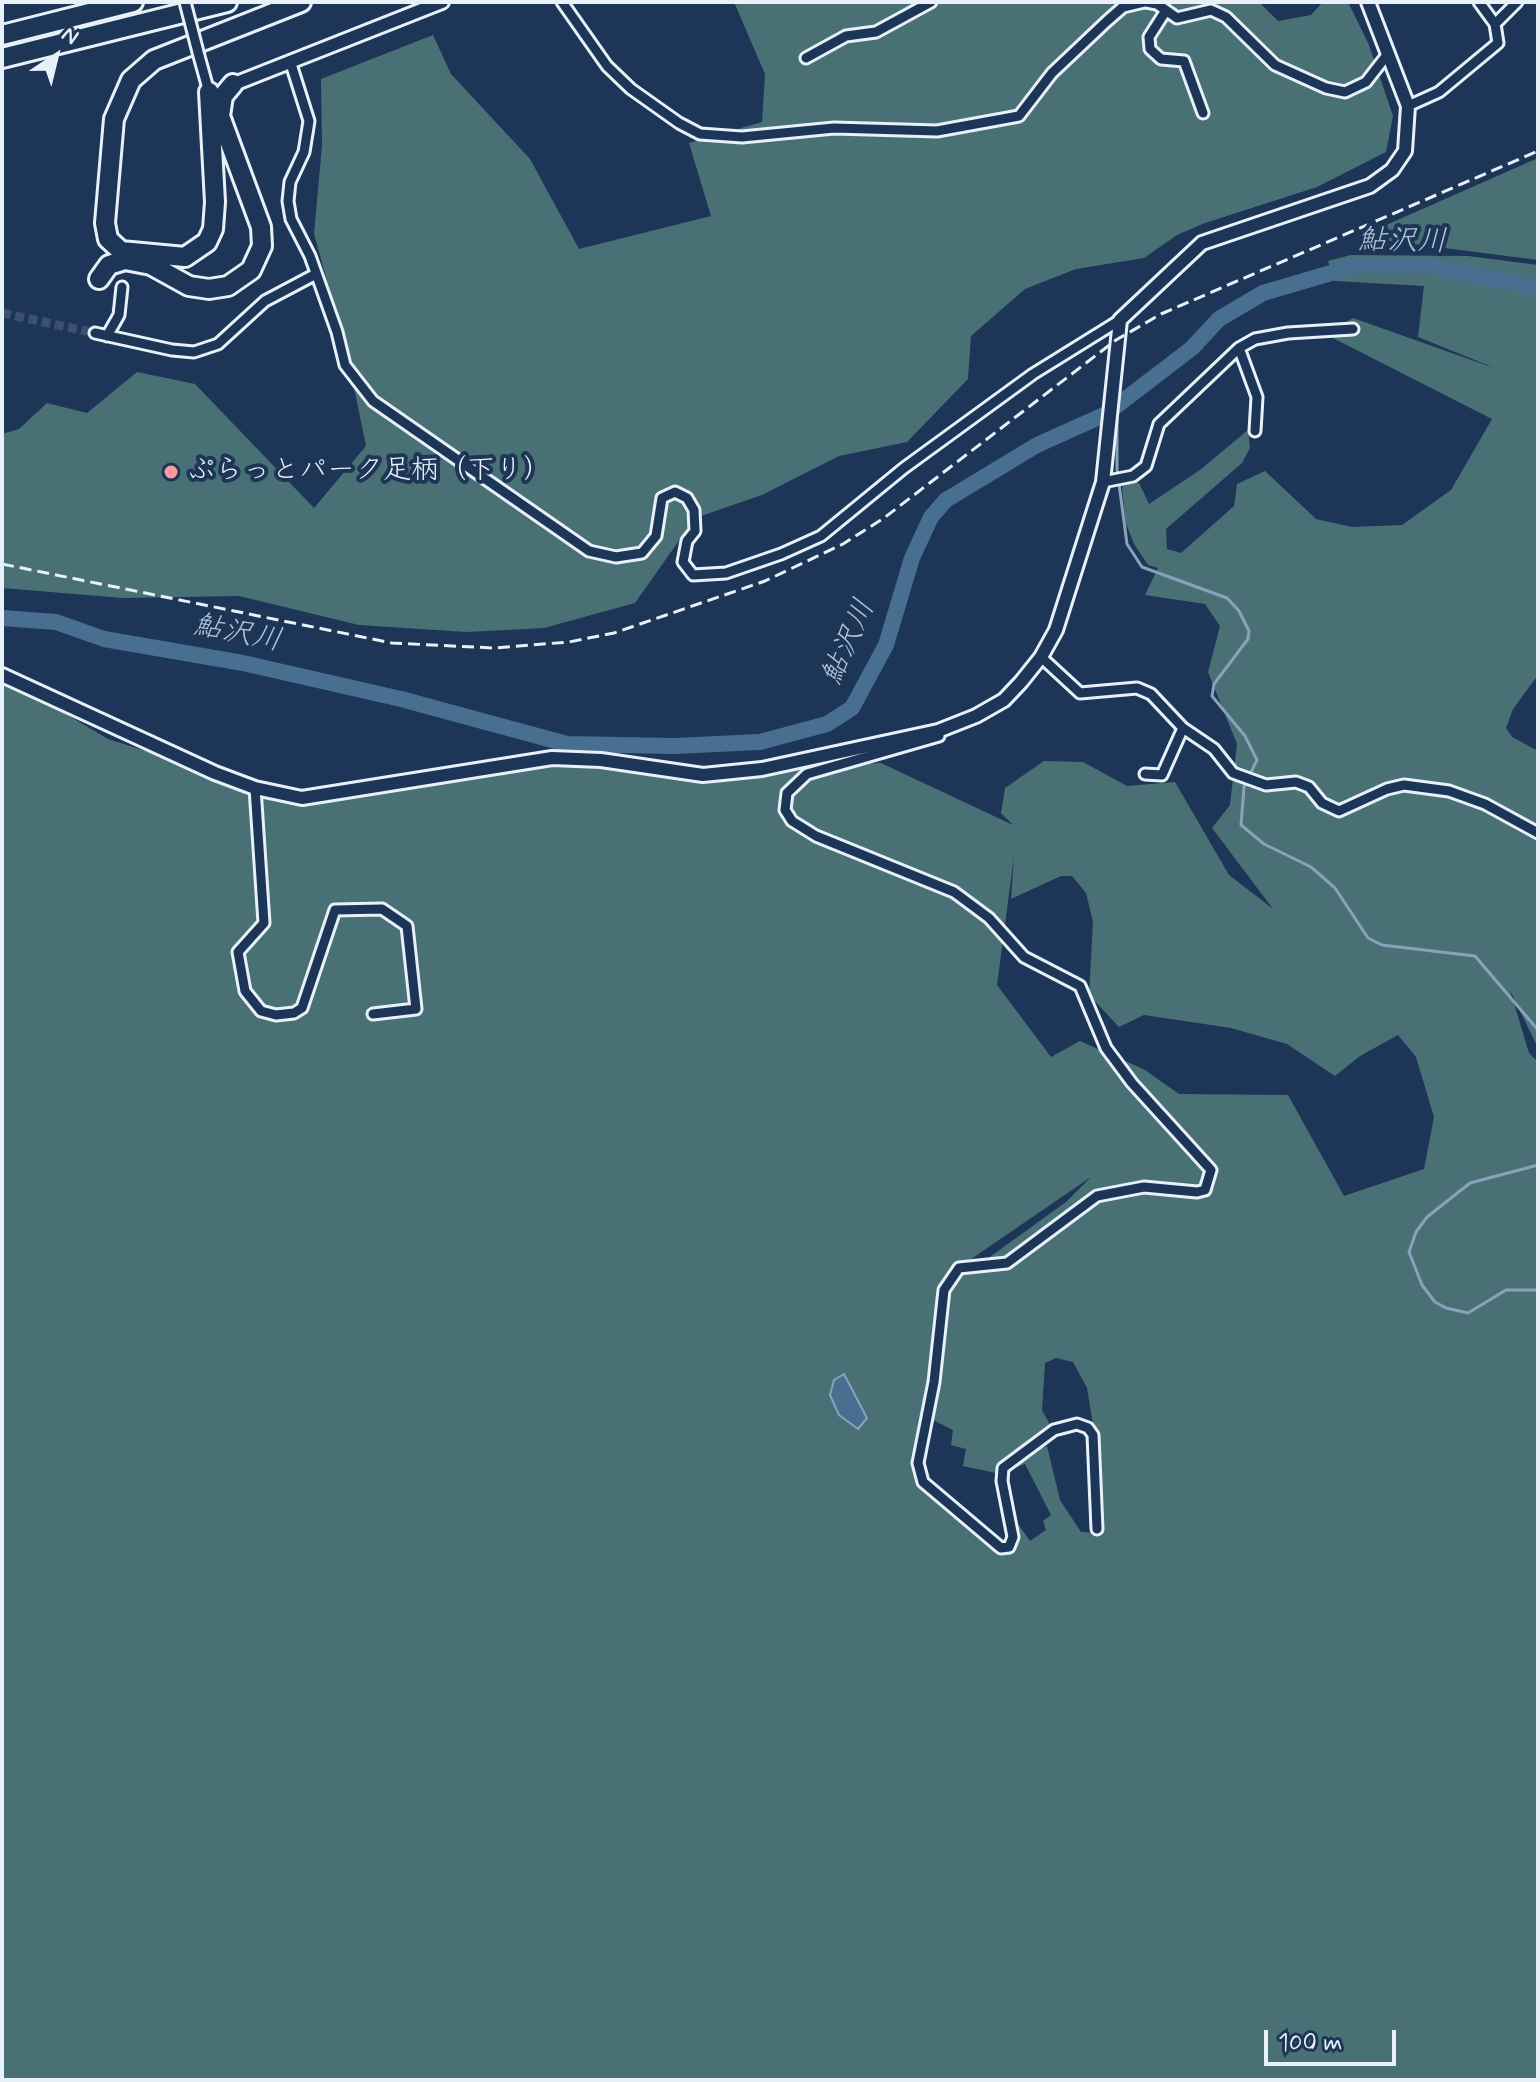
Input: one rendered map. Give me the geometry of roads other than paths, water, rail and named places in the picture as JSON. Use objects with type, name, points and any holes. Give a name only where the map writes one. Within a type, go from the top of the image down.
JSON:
[{"type":"highway","points":[[2,35],[133,2]]},
{"type":"highway","points":[[2,58],[227,2]]},
{"type":"highway","points":[[209,92],[215,202],[213,229],[207,242],[185,257],[121,251],[108,239],[105,223],[114,119],[131,80],[154,60],[301,2]]},
{"type":"highway","points":[[99,279],[109,265],[125,260],[151,265],[189,286],[209,289],[228,286],[251,270],[262,246],[261,227],[220,116],[223,96],[233,84]]},
{"type":"street","points":[[185,2],[209,92],[291,64],[442,2]]},
{"type":"street","points":[[562,2],[607,66],[631,89],[700,134],[742,137],[834,128],[937,131],[1019,116],[1052,73],[1107,21],[1123,7],[1145,2],[1157,4],[1177,18],[1211,10],[1226,17],[1275,65],[1326,88],[1345,92],[1374,75],[1387,55]]},
{"type":"street","points":[[806,58],[846,36],[876,32],[931,2]]},
{"type":"street","points":[[291,64],[309,121],[304,152],[290,182],[288,201],[291,219],[316,274],[345,365],[373,401],[589,551],[616,557],[642,553],[656,536],[662,498],[675,492],[687,498],[694,510],[695,531],[687,541],[683,562],[693,575],[726,573],[821,536],[904,468],[1033,374],[1120,320],[1202,243],[1370,186],[1392,170],[1405,151],[1408,106],[1368,2]]},
{"type":"street","points":[[1408,106],[1439,92],[1498,43],[1495,24],[1479,2]]},
{"type":"street","points":[[1495,24],[1517,2]]},
{"type":"street","points":[[1165,12],[1149,37],[1150,49],[1161,59],[1184,61],[1203,113]]},
{"type":"street","points":[[95,333],[194,352],[218,344],[265,301],[316,274]]},
{"type":"street","points":[[107,336],[119,315],[122,287]]},
{"type":"street","points":[[1097,1529],[1093,1435],[1088,1428],[1077,1424],[1054,1430],[1003,1468],[1002,1481],[1013,1537],[1009,1547],[1001,1549],[923,1482],[918,1463],[934,1382],[944,1290],[959,1268],[1007,1263],[1097,1196],[1144,1187],[1197,1192],[1205,1190],[1211,1170],[1106,1048],[1080,986],[1024,957],[989,918],[954,892],[801,829],[785,810],[783,801],[796,782],[807,774],[941,735],[967,721],[1004,700],[1041,657],[1056,630],[1103,482],[1120,320]]},
{"type":"street","points":[[1103,482],[1133,476],[1146,466],[1159,424],[1239,348],[1255,339],[1288,333],[1353,329]]},
{"type":"street","points":[[1239,348],[1257,397],[1255,431]]},
{"type":"street","points":[[1041,657],[1080,693],[1137,688],[1151,694],[1183,728],[1214,749],[1233,773],[1266,785],[1296,782],[1309,787],[1322,803],[1339,811],[1387,789],[1424,786],[1485,804],[1538,833]]},
{"type":"street","points":[[2,675],[172,755],[255,788],[302,798],[552,758],[601,760],[703,775],[762,769],[938,731],[967,721]]},
{"type":"street","points":[[2,684],[26,694],[39,691]]},
{"type":"street","points":[[1145,774],[1162,775],[1183,728]]},
{"type":"street","points":[[255,788],[264,923],[238,952],[245,991],[261,1011],[276,1015],[294,1013],[302,1008],[335,910],[382,909],[397,916],[407,926],[416,1009],[373,1014]]},
{"type":"water","points":[[844,1374],[867,1418],[858,1429],[839,1415],[830,1395],[834,1380]]},
{"type":"waterway","name":"鮎沢川","points":[[2,618],[56,622],[104,639],[243,663],[401,699],[567,744],[674,746],[760,742],[827,724],[852,708],[886,645],[912,558],[931,517],[946,500],[1037,445],[1106,414],[1192,348],[1219,319],[1263,293],[1355,266],[1429,266],[1538,288]]},
{"type":"waterway","points":[[1117,408],[1117,469],[1127,544],[1142,567],[1227,598],[1239,611],[1249,631],[1248,639],[1214,684],[1212,696],[1245,736],[1257,760],[1244,787],[1241,825],[1264,844],[1311,867],[1335,888],[1368,938],[1382,945],[1475,956],[1538,1030]]},
{"type":"waterway","points":[[1538,1165],[1470,1183],[1427,1217],[1416,1232],[1409,1252],[1422,1285],[1435,1302],[1446,1308],[1468,1313],[1506,1290],[1538,1290]]},
{"type":"tunnel","points":[[2,313],[95,333]]},
{"type":"railway","points":[[2,564],[392,643],[494,648],[569,642],[614,633],[765,581],[843,544],[884,518],[1116,340],[1161,314],[1538,151]]},
{"type":"place","name":"ぷらっとパーク足柄（下り）","points":[[171,472]]}]
